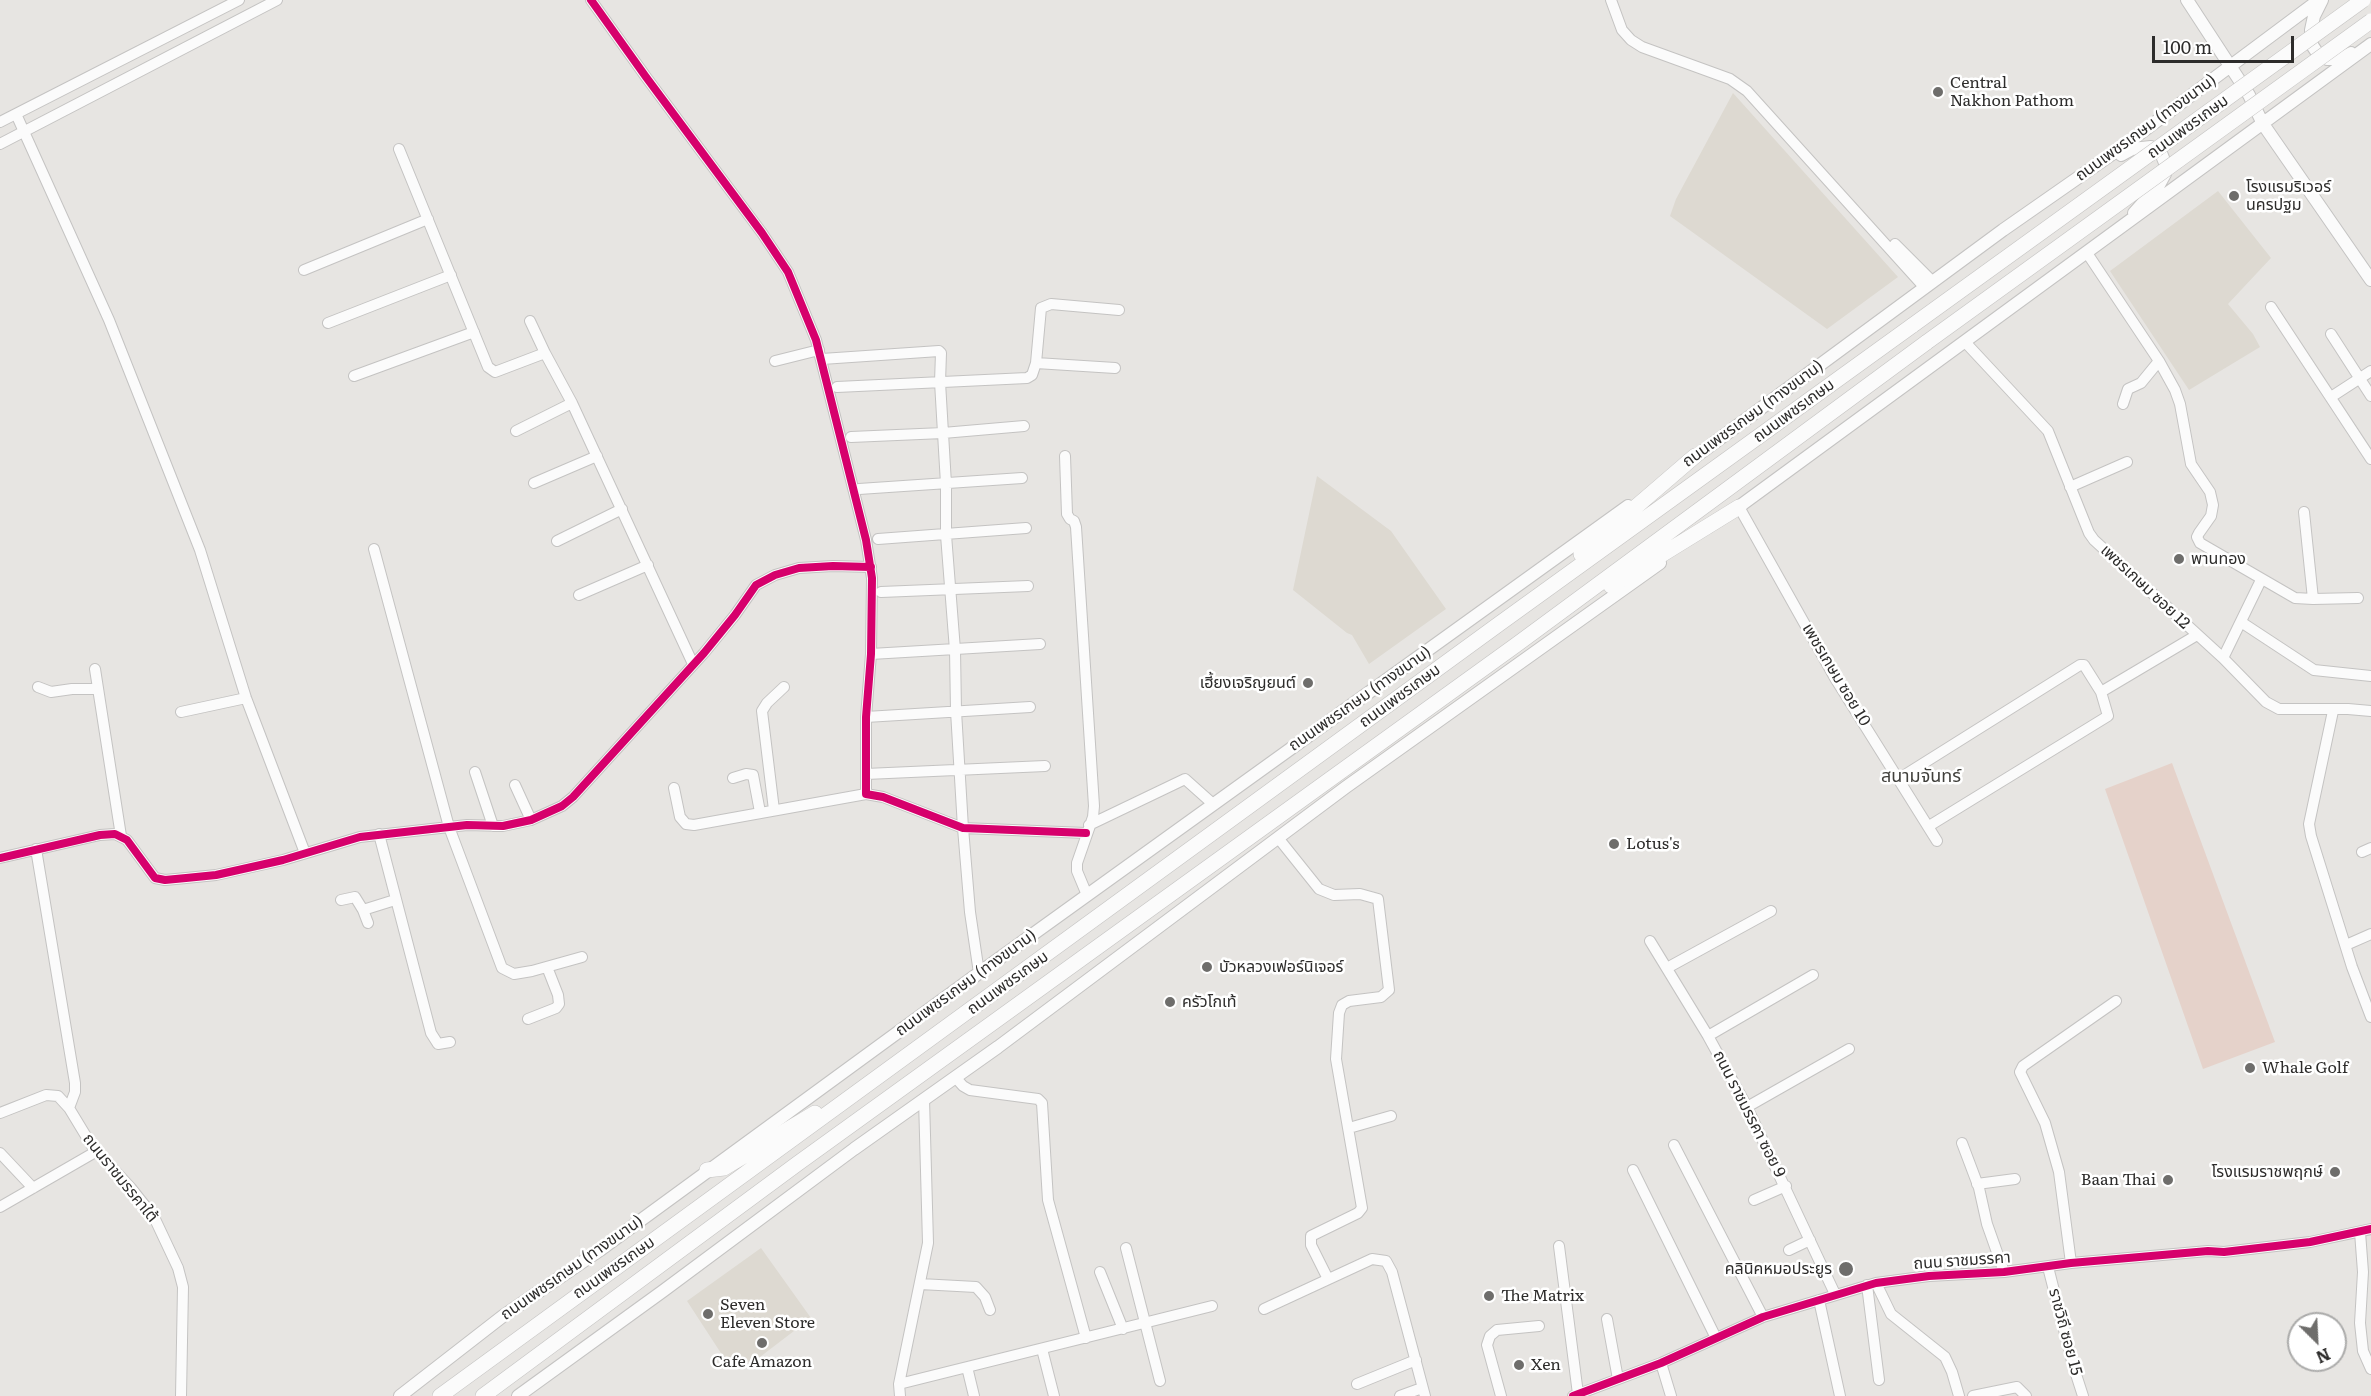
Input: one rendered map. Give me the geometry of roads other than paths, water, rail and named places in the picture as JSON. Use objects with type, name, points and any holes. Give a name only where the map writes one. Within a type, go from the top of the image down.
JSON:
[{"type":"highway","name":"ถนนเพชรเกษม","points":[[440,1396],[1499,624],[2363,0]]},
{"type":"highway","name":"ถนนเพชรเกษม","points":[[483,1396],[797,1164],[1516,645],[1927,342],[2371,21]]},
{"type":"highway","points":[[1499,624],[1695,456]]},
{"type":"highway","points":[[1516,645],[1739,507]]},
{"type":"highway","points":[[707,1170],[724,1168],[842,1096],[852,1097]]},
{"type":"main road","points":[[2187,0],[2249,95],[2263,124],[2371,280]]},
{"type":"main road","points":[[2321,0],[2311,30],[2312,45],[2318,54],[2327,59],[2339,59],[2371,44]]},
{"type":"main road","name":"ถนนเพชรเกษม (ทางขนาน)","points":[[400,1396],[503,1316],[600,1250],[707,1170],[1517,586],[2321,0]]},
{"type":"main road","points":[[518,1396],[1346,788],[1739,507],[2371,44]]},
{"type":"main road","points":[[2070,183],[2132,149],[2142,146],[2151,147],[2161,153],[2165,163],[2164,174],[2159,184],[2118,230]]},
{"type":"street","points":[[0,144],[21,124],[239,0]]},
{"type":"street","points":[[0,122],[21,124],[277,0]]},
{"type":"street","points":[[591,0],[762,232],[788,272],[820,354],[871,567],[871,654],[866,717],[866,794]]},
{"type":"street","points":[[1611,0],[1622,30],[1631,40],[1642,47],[1730,79],[1747,91],[1929,285]]},
{"type":"street","points":[[21,124],[109,320],[200,550],[246,698],[305,853]]},
{"type":"street","points":[[399,149],[488,367],[495,372],[545,353]]},
{"type":"street","points":[[304,270],[428,219]]},
{"type":"street","points":[[2087,253],[2169,377],[2180,404],[2191,464],[2210,492],[2213,505],[2213,511],[2198,537],[2200,543],[2295,598],[2358,598]]},
{"type":"street","points":[[328,323],[451,275]]},
{"type":"street","points":[[837,387],[1027,378],[1032,375],[1036,363],[1041,308],[1051,304],[1119,310]]},
{"type":"street","points":[[2271,307],[2371,459]]},
{"type":"street","points":[[530,321],[572,403],[693,664]]},
{"type":"street","points":[[354,376],[474,332]]},
{"type":"street","points":[[2331,334],[2371,396]]},
{"type":"street","name":"เพชรเกษม ซอย 12","points":[[1965,342],[2048,431],[2089,533],[2094,540],[2273,707],[2371,711]]},
{"type":"street","points":[[775,362],[820,354],[939,351],[941,356],[946,535],[956,650],[956,711],[963,828],[970,912],[979,973]]},
{"type":"street","points":[[2123,404],[2128,388],[2141,383],[2159,361]]},
{"type":"street","points":[[1036,363],[1115,368]]},
{"type":"street","points":[[2331,397],[2371,371]]},
{"type":"street","points":[[516,431],[572,403]]},
{"type":"street","points":[[851,437],[1024,426]]},
{"type":"street","points":[[534,483],[597,456]]},
{"type":"street","points":[[1065,456],[1067,514],[1074,520],[1076,526],[1094,806],[1077,862],[1077,871],[1087,895]]},
{"type":"street","points":[[2070,487],[2127,462]]},
{"type":"street","points":[[859,489],[1023,478]]},
{"type":"street","name":"เพชรเกษม ซอย 10","points":[[1739,507],[1835,678],[1900,778],[1937,841]]},
{"type":"street","points":[[557,541],[622,509]]},
{"type":"street","points":[[2304,512],[2313,599]]},
{"type":"street","points":[[878,539],[1026,528]]},
{"type":"street","points":[[374,549],[449,827],[503,969],[514,974],[582,957]]},
{"type":"street","points":[[579,595],[648,565]]},
{"type":"street","points":[[0,858],[100,835],[115,834],[130,843],[151,874],[158,879],[216,875],[360,837],[449,827],[493,826],[531,820],[562,806],[573,797],[693,664],[735,615],[756,585],[775,575],[800,568],[871,567]]},
{"type":"street","points":[[2223,658],[2261,580]]},
{"type":"street","points":[[881,592],[1028,586]]},
{"type":"street","points":[[2241,622],[2314,670],[2371,676]]},
{"type":"street","points":[[2100,692],[2197,635]]},
{"type":"street","points":[[871,654],[1040,644]]},
{"type":"street","points":[[1900,778],[2080,665],[2084,665],[2100,692],[2108,716],[1929,826]]},
{"type":"street","points":[[95,669],[121,836]]},
{"type":"street","points":[[38,687],[51,692],[98,689]]},
{"type":"street","points":[[774,810],[762,711],[784,687]]},
{"type":"street","points":[[181,712],[246,698]]},
{"type":"street","points":[[866,717],[1029,707]]},
{"type":"street","points":[[2333,711],[2309,824],[2371,1017]]},
{"type":"street","points":[[866,774],[1045,766]]},
{"type":"street","points":[[475,771],[493,826]]},
{"type":"street","points":[[733,778],[746,774],[753,776],[760,812]]},
{"type":"street","points":[[674,788],[680,817],[686,824],[694,825],[866,794],[883,797],[963,828],[1088,829],[1185,779],[1213,804]]},
{"type":"street","points":[[515,785],[531,820]]},
{"type":"street","points":[[378,834],[433,1039],[438,1044],[450,1042]]},
{"type":"street","points":[[1279,838],[1319,889],[1334,895],[1360,894],[1378,899],[1389,990],[1381,997],[1349,1001],[1342,1005],[1337,1025],[1336,1059],[1362,1208],[1359,1213],[1311,1236],[1311,1245],[1328,1279]]},
{"type":"street","points":[[0,1113],[50,1094],[58,1096],[69,1108],[75,1092],[36,849]]},
{"type":"street","points":[[341,900],[355,897],[368,923]]},
{"type":"street","points":[[363,910],[395,900]]},
{"type":"street","points":[[1667,968],[1772,911]]},
{"type":"street","points":[[2346,945],[2371,934]]},
{"type":"street","name":"ถนน ราชมรรคา ซอย 9","points":[[1650,941],[1708,1036],[1747,1107],[1835,1294]]},
{"type":"street","points":[[528,1019],[556,1008],[559,1004],[558,995],[547,967]]},
{"type":"street","points":[[1708,1036],[1813,975]]},
{"type":"street","points":[[2071,1263],[2059,1172],[2045,1123],[2020,1072],[2023,1066],[2115,1001]]},
{"type":"street","points":[[1747,1107],[1849,1049]]},
{"type":"street","points":[[955,1077],[970,1090],[1038,1099],[1042,1103],[1048,1200],[1086,1338]]},
{"type":"street","points":[[900,1396],[899,1384],[928,1243],[924,1099]]},
{"type":"street","name":"ถนนราชมรรคาใต้","points":[[69,1108],[81,1131],[154,1217],[178,1268],[183,1287],[184,1304],[181,1396]]},
{"type":"street","points":[[1348,1128],[1391,1116]]},
{"type":"street","points":[[1962,1143],[1984,1203],[1987,1224],[2004,1272]]},
{"type":"street","points":[[1674,1145],[1763,1317]]},
{"type":"street","points":[[0,1207],[97,1151]]},
{"type":"street","points":[[0,1153],[33,1188]]},
{"type":"street","points":[[1633,1170],[1716,1338]]},
{"type":"street","points":[[1977,1184],[2015,1179]]},
{"type":"street","points":[[1754,1200],[1785,1186]]},
{"type":"street","points":[[2366,1230],[2363,1272],[2366,1304],[2360,1323],[2362,1350],[2371,1369]]},
{"type":"street","name":"ถนน ราชมรรคา","points":[[1575,1395],[1660,1363],[1763,1317],[1871,1284],[1929,1276],[2004,1272],[2071,1263],[2208,1251],[2224,1252],[2310,1242],[2366,1230]]},
{"type":"street","points":[[1789,1250],[1810,1240]]},
{"type":"street","points":[[1559,1246],[1575,1395]]},
{"type":"street","points":[[1126,1248],[1160,1381]]},
{"type":"street","points":[[1264,1310],[1372,1259],[1386,1261],[1392,1272],[1423,1392],[1401,1396]]},
{"type":"street","name":"ราชวิถี ซอย 15","points":[[2048,1267],[2083,1396]]},
{"type":"street","points":[[1100,1272],[1123,1329]]},
{"type":"street","points":[[920,1284],[976,1287],[986,1297],[990,1310]]},
{"type":"street","points":[[1871,1284],[1879,1380]]},
{"type":"street","points":[[1871,1284],[1891,1314],[1945,1357],[1959,1396]]},
{"type":"street","points":[[1819,1300],[1840,1396]]},
{"type":"street","points":[[899,1384],[1212,1306]]},
{"type":"street","points":[[1607,1319],[1618,1379]]},
{"type":"street","points":[[1501,1396],[1487,1345],[1490,1336],[1497,1330],[1539,1326]]},
{"type":"street","points":[[1042,1349],[1054,1396]]},
{"type":"street","points":[[1358,1384],[1416,1360]]},
{"type":"street","points":[[1660,1363],[1671,1396]]},
{"type":"street","points":[[967,1367],[974,1396]]},
{"type":"street","points":[[1973,1396],[2017,1387],[2026,1396]]},
{"type":"place","name":"Central Nakhon Pathom","points":[[1938,92]]},
{"type":"place","name":"โรงแรมริเวอร์ นครปฐม","points":[[2234,196]]},
{"type":"place","name":"พานทอง","points":[[2179,559]]},
{"type":"place","name":"เฮี้ยงเจริญยนต์","points":[[1308,683]]},
{"type":"place","name":"Lotus's","points":[[1614,844]]},
{"type":"place","name":"บัวหลวงเฟอร์นิเจอร์","points":[[1207,967]]},
{"type":"place","name":"ครัวโกเท้","points":[[1170,1002]]},
{"type":"place","name":"Whale Golf","points":[[2250,1068]]},
{"type":"place","name":"โรงแรมราชพฤกษ์","points":[[2335,1172]]},
{"type":"place","name":"Baan Thai","points":[[2168,1180]]},
{"type":"place","name":"คลินิคหมอประยูร","points":[[1846,1269]]},
{"type":"place","name":"The Matrix","points":[[1489,1296]]},
{"type":"place","name":"Seven Eleven Store","points":[[708,1314]]},
{"type":"place","name":"Cafe Amazon","points":[[762,1343]]},
{"type":"place","name":"Xen","points":[[1519,1365]]},
{"type":"district","name":"สนามจันทร์","points":[[1921,777]]}]
